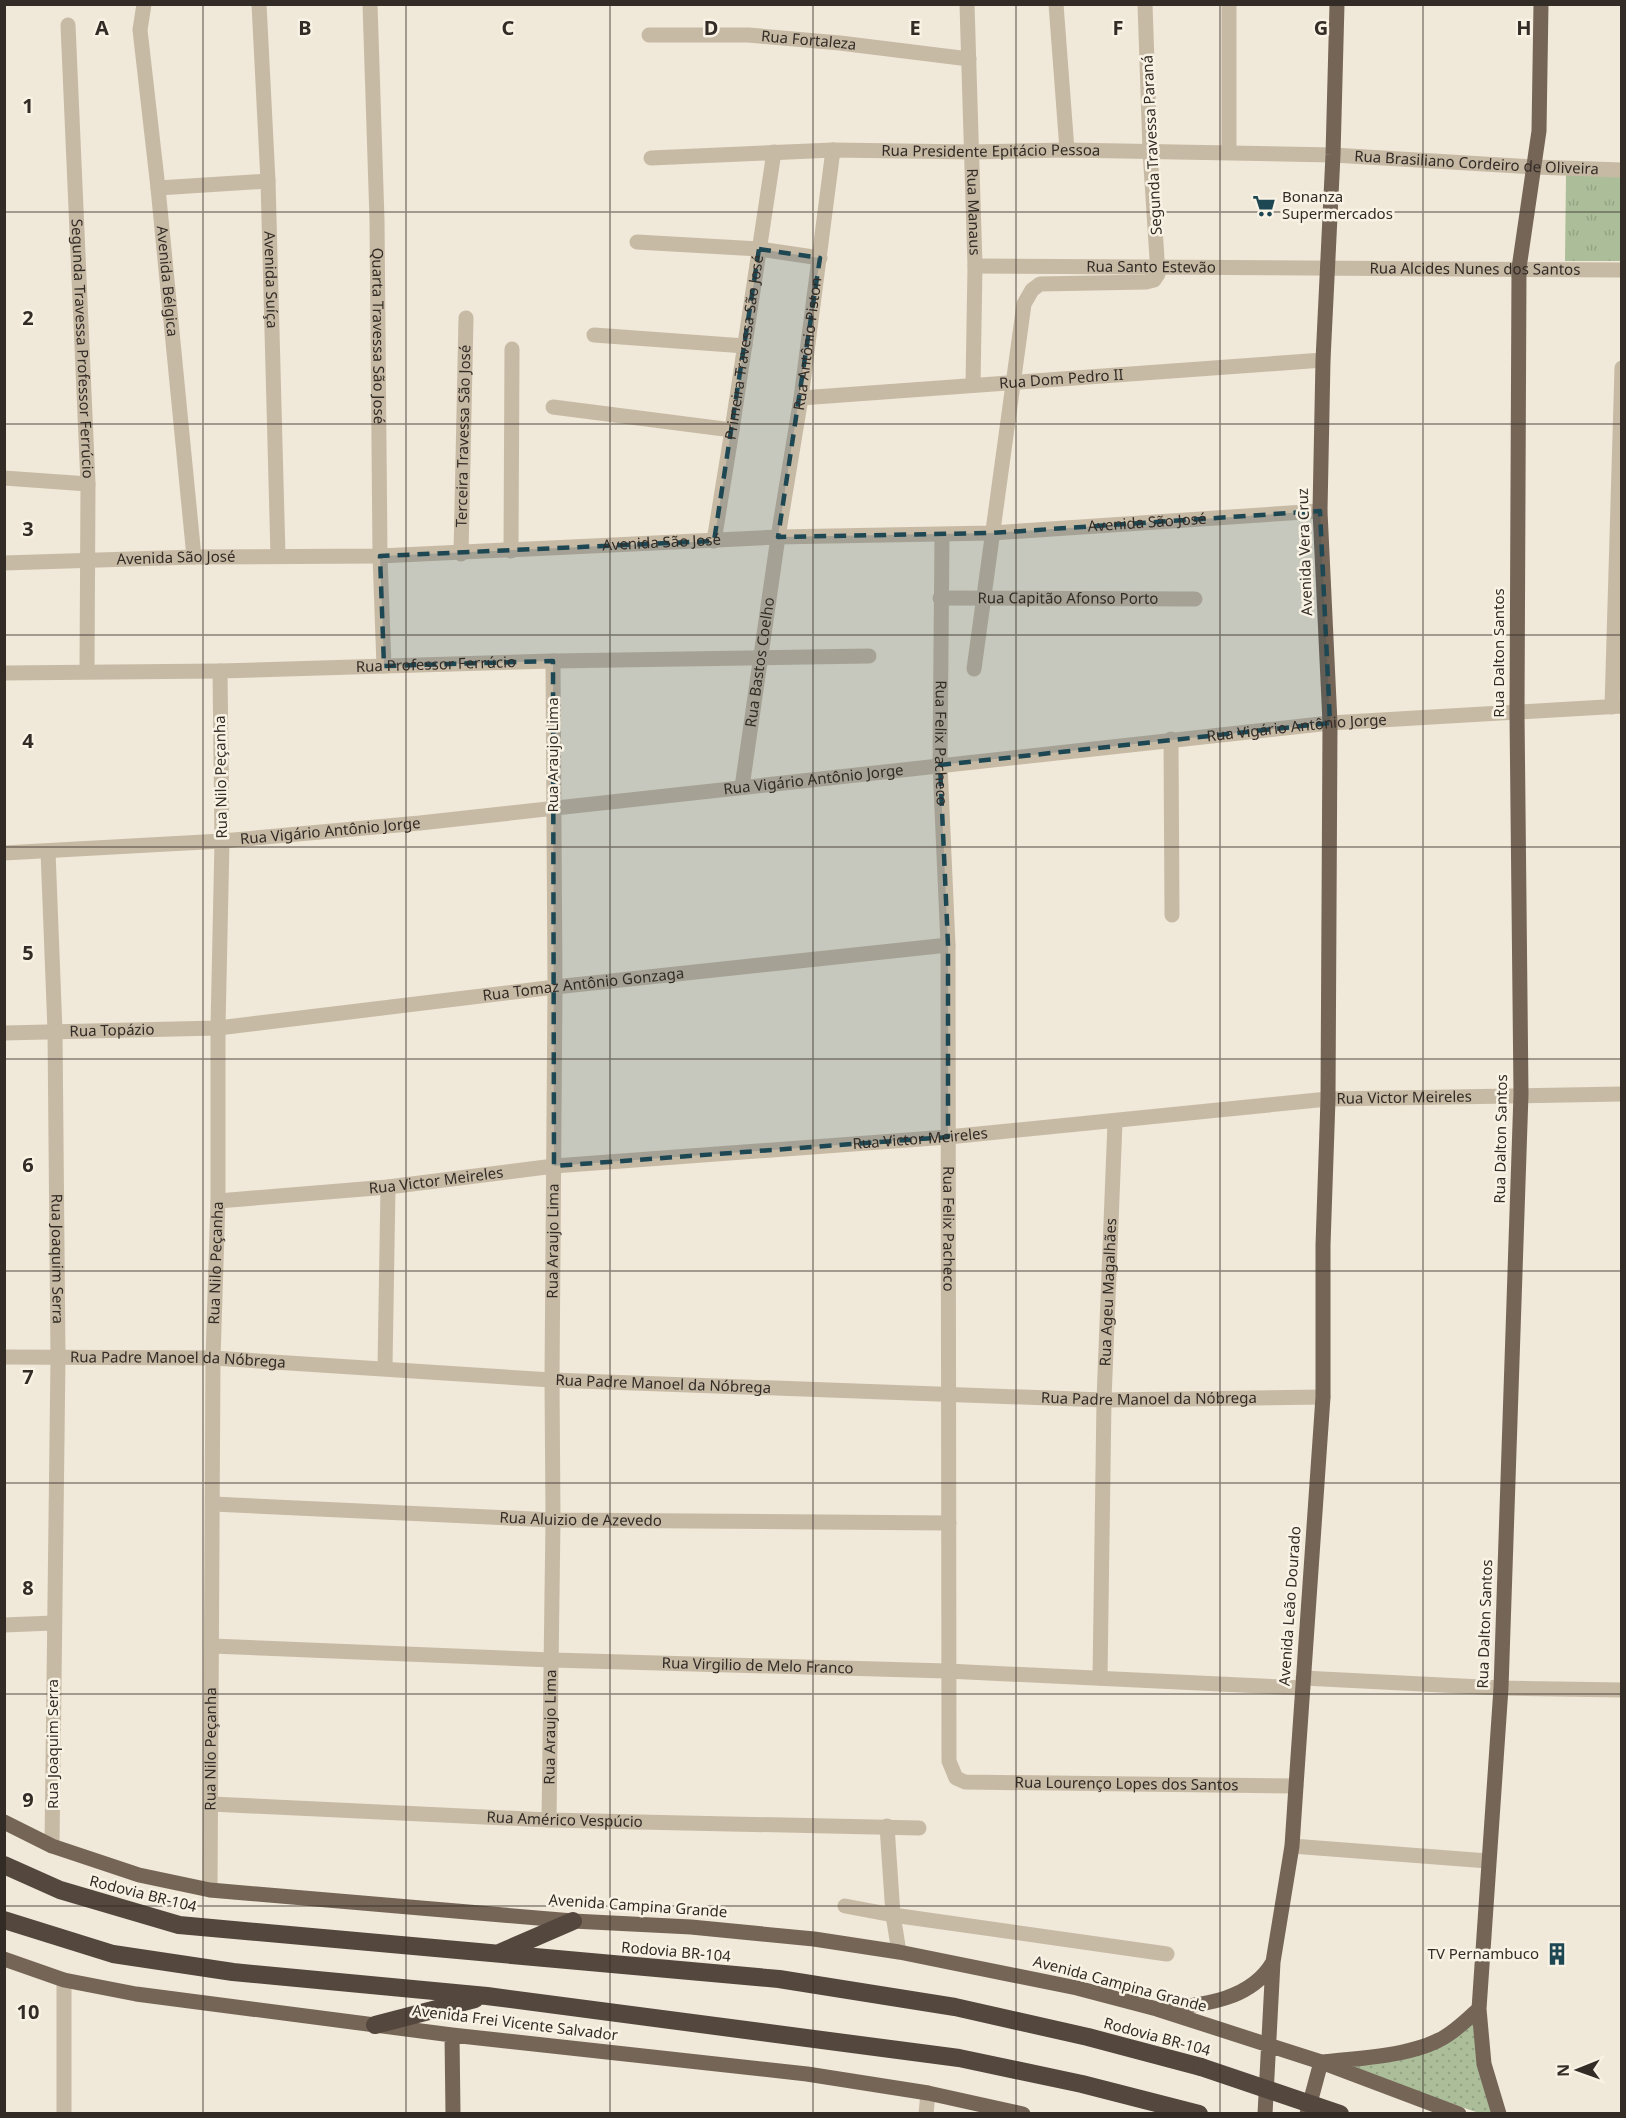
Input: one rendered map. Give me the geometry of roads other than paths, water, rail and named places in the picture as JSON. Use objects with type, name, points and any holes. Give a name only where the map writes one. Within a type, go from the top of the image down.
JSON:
[{"type":"highway","name":"Rodovia BR-104","points":[[4,1865],[60,1890],[179,1925],[779,1979],[955,2007],[1088,2037],[1201,2067],[1340,2114]]},
{"type":"highway","points":[[4,1920],[113,1954],[233,1972],[487,1996],[959,2058],[1082,2084],[1193,2111]]},
{"type":"highway","points":[[497,1953],[573,1921]]},
{"type":"highway","points":[[375,2025],[487,1996]]},
{"type":"main road","name":"Avenida Vera Cruz","points":[[1328,1099],[1330,723],[1320,511],[1323,360],[1333,155],[1337,4]]},
{"type":"main road","name":"Rua Dalton Santos","points":[[1499,2114],[1484,2064],[1479,2009],[1501,1688],[1521,1094],[1517,713],[1519,268],[1539,131],[1541,4]]},
{"type":"main road","name":"Avenida Leão Dourado","points":[[1265,2114],[1273,1962],[1292,1846],[1323,1397],[1323,1245],[1328,1099]]},
{"type":"main road","name":"Avenida Campina Grande","points":[[4,1822],[52,1846],[139,1875],[210,1890],[573,1921],[692,1927],[814,1939],[899,1952],[1077,1988],[1157,2009],[1321,2062],[1459,2114]]},
{"type":"main road","name":"Avenida Frei Vicente Salvador","points":[[4,1959],[64,1980],[136,1994],[452,2035],[807,2074],[928,2092],[1023,2114]]},
{"type":"main road","points":[[1157,2009],[1186,2007],[1242,1992],[1267,1974],[1273,1962]]},
{"type":"main road","points":[[1307,2114],[1321,2062],[1361,2058],[1424,2047],[1452,2032],[1479,2009]]},
{"type":"main road","points":[[452,2035],[453,2114]]},
{"type":"street","name":"Avenida Bélgica","points":[[144,4],[140,30],[158,188],[194,557]]},
{"type":"street","name":"Avenida Suíça","points":[[259,4],[268,182],[279,556]]},
{"type":"street","name":"Quarta Travessa São José","points":[[370,4],[377,220],[380,556],[384,666]]},
{"type":"street","name":"Rua Manaus","points":[[967,4],[975,266],[973,385]]},
{"type":"street","points":[[1056,4],[1067,150]]},
{"type":"street","name":"Segunda Travessa Paraná","points":[[1145,4],[1150,151],[1159,266]]},
{"type":"street","points":[[1229,4],[1229,152]]},
{"type":"street","name":"Segunda Travessa Professor Ferrúcio","points":[[68,25],[88,484],[87,671]]},
{"type":"street","name":"Rua Fortaleza","points":[[649,35],[747,35],[840,43],[969,59]]},
{"type":"street","name":"Rua Presidente Epitácio Pessoa","points":[[651,158],[833,150],[972,152],[1067,150],[1333,155]]},
{"type":"street","name":"Rua Antônio Piston","points":[[778,537],[801,399],[833,150]]},
{"type":"street","name":"Primeira Travessa São José","points":[[714,541],[774,152]]},
{"type":"street","name":"Rua Brasiliano Cordeiro de Oliveira","points":[[1333,155],[1622,170]]},
{"type":"street","points":[[158,188],[268,182]]},
{"type":"street","points":[[637,242],[759,249],[820,258]]},
{"type":"street","name":"Rua Santo Estevão","points":[[975,266],[1327,269]]},
{"type":"street","points":[[975,669],[1024,304],[1032,290],[1040,284],[1146,282],[1154,280],[1159,266]]},
{"type":"street","name":"Rua Alcides Nunes dos Santos","points":[[1327,269],[1622,270]]},
{"type":"street","name":"Terceira Travessa São José","points":[[462,554],[466,318]]},
{"type":"street","points":[[594,335],[745,346]]},
{"type":"street","points":[[511,551],[512,349]]},
{"type":"street","name":"Rua Dom Pedro II","points":[[801,399],[1323,360]]},
{"type":"street","points":[[1617,706],[1622,368]]},
{"type":"street","points":[[553,407],[732,430]]},
{"type":"street","points":[[4,478],[88,484]]},
{"type":"street","name":"Avenida São José","points":[[4,563],[88,559],[462,554],[778,537],[992,533],[1320,511]]},
{"type":"street","name":"Rua Felix Pacheco","points":[[942,535],[940,765],[948,945],[950,1394],[947,1671],[949,1761],[956,1778]]},
{"type":"street","name":"Rua Bastos Coelho","points":[[742,787],[778,537]]},
{"type":"street","name":"Rua Capitão Afonso Porto","points":[[940,598],[1195,599]]},
{"type":"street","name":"Rua Professor Ferrúcio","points":[[4,673],[220,671],[553,661],[869,656]]},
{"type":"street","name":"Rua Araujo Lima","points":[[549,1820],[552,1660],[555,987],[553,661]]},
{"type":"street","name":"Rua Nilo Peçanha","points":[[210,1890],[213,1358],[218,1201],[218,1028],[222,841],[220,671]]},
{"type":"street","name":"Rua Vigário Antônio Jorge","points":[[4,853],[222,841],[554,809],[1330,723],[1617,706]]},
{"type":"street","points":[[1172,739],[1172,915]]},
{"type":"street","name":"Rua Joaquim Serra","points":[[48,851],[55,1031],[58,1357],[52,1846]]},
{"type":"street","name":"Rua Tomaz Antônio Gonzaga","points":[[218,1028],[555,987],[948,945]]},
{"type":"street","name":"Rua Topázio","points":[[4,1033],[218,1028]]},
{"type":"street","name":"Rua Victor Meireles","points":[[218,1201],[388,1187],[554,1166],[948,1137],[1328,1099],[1622,1094]]},
{"type":"street","name":"Rua Ageu Magalhães","points":[[1100,1678],[1104,1400],[1115,1122]]},
{"type":"street","points":[[385,1367],[388,1187]]},
{"type":"street","name":"Rua Padre Manoel da Nóbrega","points":[[4,1357],[213,1358],[385,1367],[552,1380],[1104,1400],[1323,1397]]},
{"type":"street","name":"Rua Aluizio de Azevedo","points":[[213,1504],[553,1520],[949,1523]]},
{"type":"street","points":[[4,1625],[53,1623]]},
{"type":"street","name":"Rua Virgilio de Melo Franco","points":[[212,1646],[1100,1678],[1622,1690]]},
{"type":"street","name":"Rua Lourenço Lopes dos Santos","points":[[956,1778],[965,1782],[1296,1786]]},
{"type":"street","name":"Rua Américo Vespúcio","points":[[211,1804],[549,1820],[920,1828]]},
{"type":"street","points":[[886,1826],[893,1915],[899,1952]]},
{"type":"street","points":[[1292,1846],[1488,1861]]},
{"type":"street","points":[[845,1906],[893,1915],[1167,1954]]},
{"type":"street","points":[[64,1980],[64,2114]]},
{"type":"street","points":[[926,2114],[928,2092]]},
{"type":"place","name":"Bonanza Supermercados","points":[[1264,206]]},
{"type":"place","name":"TV Pernambuco","points":[[1557,1954]]}]
